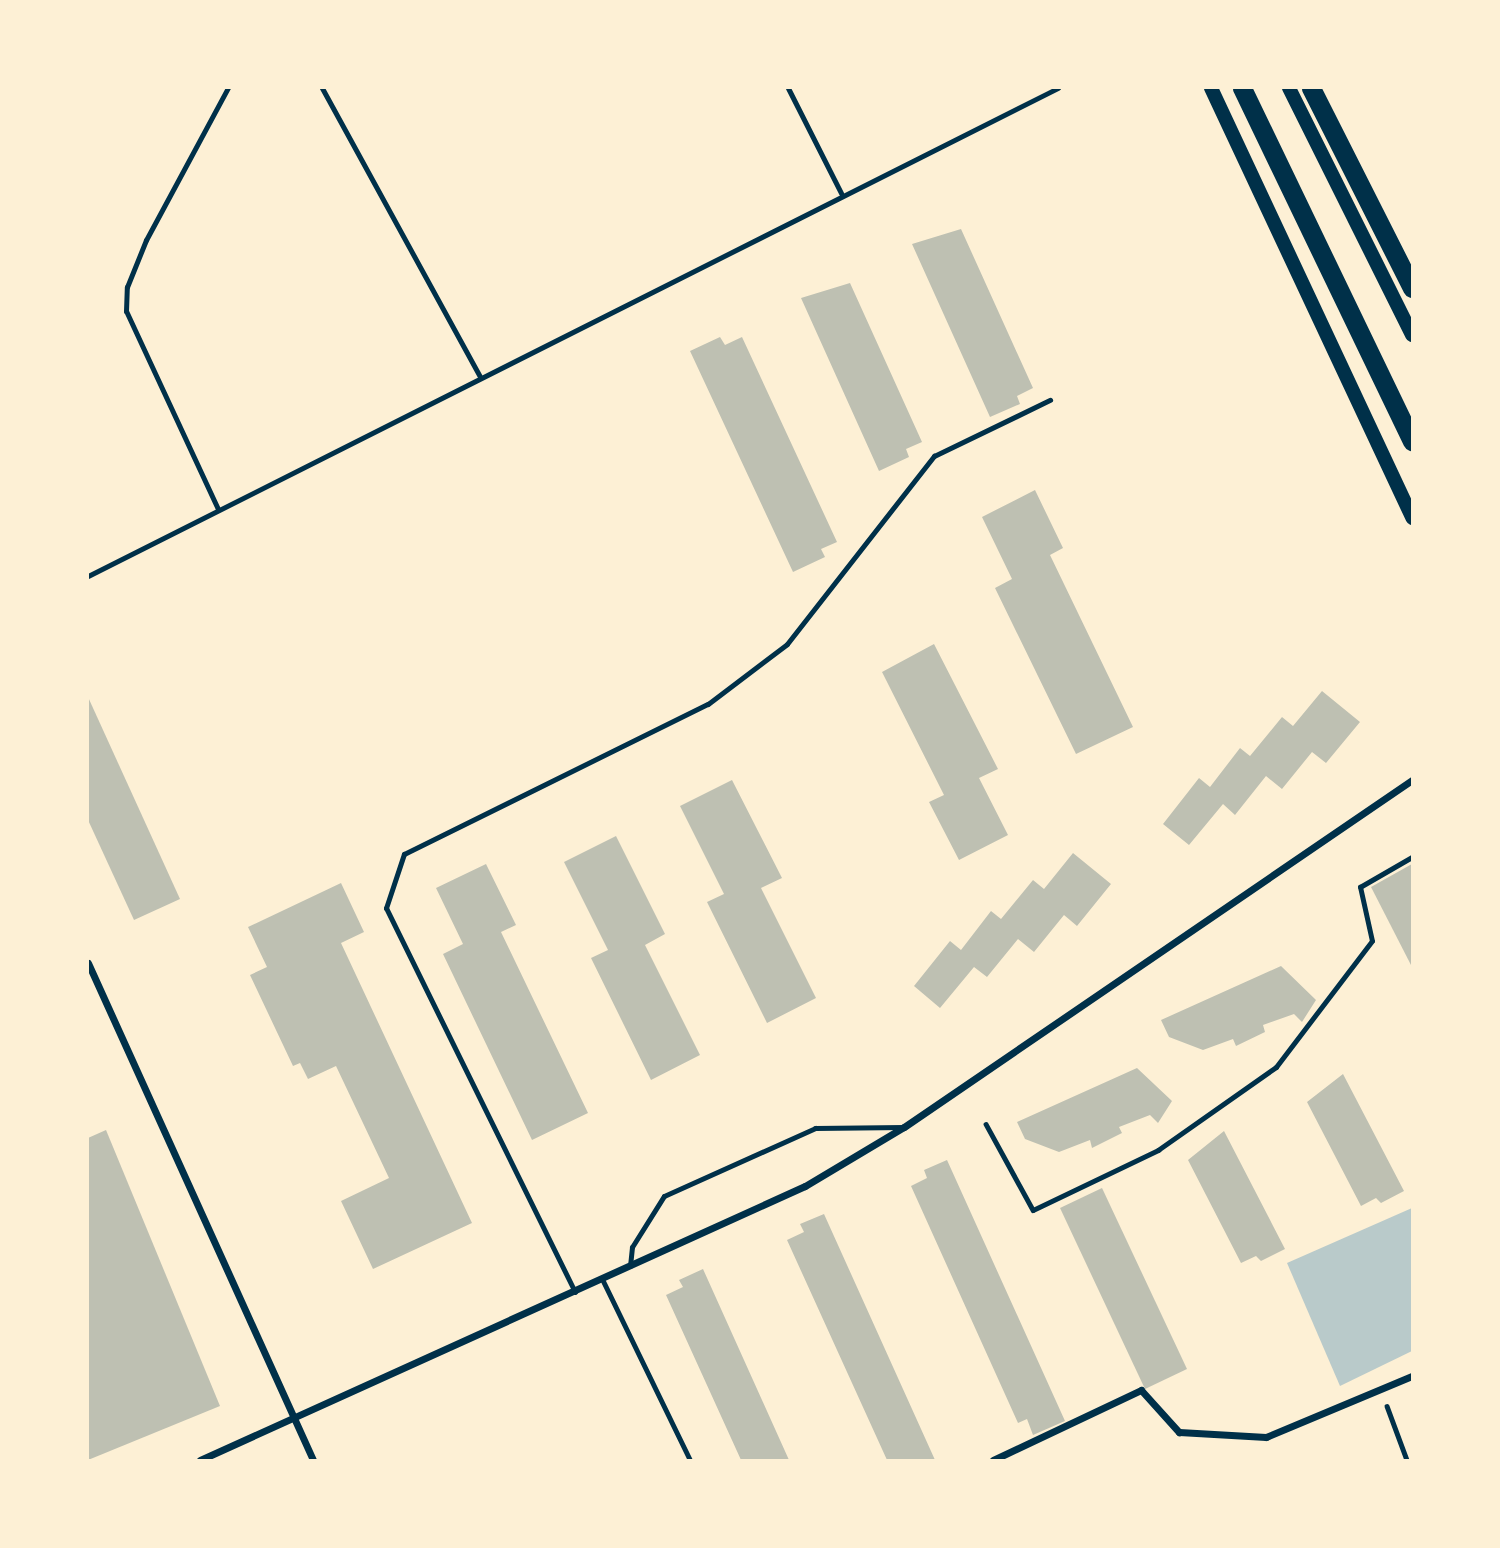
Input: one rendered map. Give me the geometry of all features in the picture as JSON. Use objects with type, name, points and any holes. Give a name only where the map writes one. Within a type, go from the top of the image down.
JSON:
[{"type":"highway","points":[[1242,88],[1412,441]]},
{"type":"highway","points":[[1311,88],[1412,288]]},
{"type":"main road","points":[[1210,88],[1412,518]]},
{"type":"main road","points":[[1289,88],[1410,326]]},
{"type":"street","points":[[200,1461],[293,1417],[630,1269],[805,1186],[904,1127],[1412,780]]},
{"type":"street","points":[[88,963],[313,1461]]},
{"type":"street","points":[[993,1461],[1141,1390],[1179,1432],[1266,1437],[1412,1376]]},
{"type":"lane","points":[[218,509],[126,311],[127,287],[146,240],[228,88]]},
{"type":"lane","points":[[322,88],[480,376]]},
{"type":"lane","points":[[788,88],[841,192]]},
{"type":"lane","points":[[88,576],[841,192],[1058,88]]},
{"type":"lane","points":[[576,1293],[386,908],[404,854],[709,704],[787,644],[934,456],[1050,400]]},
{"type":"lane","points":[[630,1269],[632,1247],[664,1196],[815,1128],[904,1127]]},
{"type":"lane","points":[[603,1281],[690,1461]]},
{"type":"path","points":[[986,1124],[1033,1210],[1158,1150],[1276,1067],[1372,941],[1360,887],[1412,857]]},
{"type":"path","points":[[1381,1390],[1407,1461]]},
{"type":"shaded area","points":[[1412,1208],[1412,1351],[1340,1386],[1287,1263]]},
{"type":"building","points":[[961,229],[1033,388],[1017,396],[1020,404],[990,417],[912,244]]},
{"type":"building","points":[[850,283],[922,442],[906,449],[909,457],[879,471],[801,298]]},
{"type":"building","points":[[720,337],[725,345],[742,337],[837,542],[821,549],[825,557],[793,572],[690,351]]},
{"type":"building","points":[[1035,490],[1063,548],[1050,555],[1133,727],[1076,754],[995,588],[1012,579],[982,517]]},
{"type":"building","points":[[934,644],[998,769],[979,778],[1008,835],[959,860],[929,802],[944,795],[882,672]]},
{"type":"building","points":[[1322,691],[1360,722],[1326,763],[1312,752],[1282,789],[1266,776],[1235,815],[1223,804],[1189,845],[1163,824],[1199,778],[1210,787],[1240,748],[1250,756],[1282,717],[1293,726]]},
{"type":"building","points":[[88,697],[180,899],[134,920],[88,820]]},
{"type":"building","points":[[732,780],[782,878],[761,888],[816,998],[767,1023],[707,902],[724,894],[680,806]]},
{"type":"building","points":[[616,836],[665,934],[645,945],[700,1055],[651,1080],[591,958],[608,950],[564,862]]},
{"type":"building","points":[[1073,853],[1111,884],[1077,926],[1064,915],[1034,952],[1018,939],[987,977],[974,967],[940,1008],[914,986],[950,941],[961,950],[991,911],[1001,919],[1033,880],[1044,889]]},
{"type":"building","points":[[486,864],[516,925],[501,932],[588,1113],[532,1140],[443,954],[463,944],[436,888]]},
{"type":"building","points":[[1412,864],[1412,967],[1371,887]]},
{"type":"building","points":[[341,883],[364,932],[341,943],[472,1223],[373,1269],[341,1201],[389,1178],[336,1066],[308,1079],[300,1063],[293,1066],[250,975],[267,967],[248,927]]},
{"type":"building","points":[[1281,966],[1316,1000],[1302,1022],[1294,1014],[1263,1025],[1265,1032],[1236,1046],[1233,1039],[1203,1050],[1169,1037],[1161,1020]]},
{"type":"building","points":[[1137,1068],[1172,1101],[1158,1123],[1150,1115],[1119,1127],[1122,1133],[1092,1148],[1090,1140],[1059,1152],[1025,1139],[1017,1122]]},
{"type":"building","points":[[1343,1074],[1404,1191],[1381,1203],[1376,1198],[1361,1206],[1307,1102]]},
{"type":"building","points":[[106,1130],[220,1406],[88,1460],[88,1138]]},
{"type":"building","points":[[1224,1131],[1285,1249],[1261,1261],[1256,1256],[1241,1263],[1188,1160]]},
{"type":"building","points":[[947,1160],[1065,1421],[1033,1435],[1027,1419],[1018,1423],[911,1186],[927,1178],[924,1170]]},
{"type":"building","points":[[1102,1188],[1187,1369],[1145,1389],[1060,1208]]},
{"type":"building","points":[[824,1214],[935,1460],[887,1460],[787,1240],[804,1232],[800,1224]]},
{"type":"building","points":[[703,1269],[789,1460],[741,1460],[666,1295],[683,1287],[679,1280]]}]
